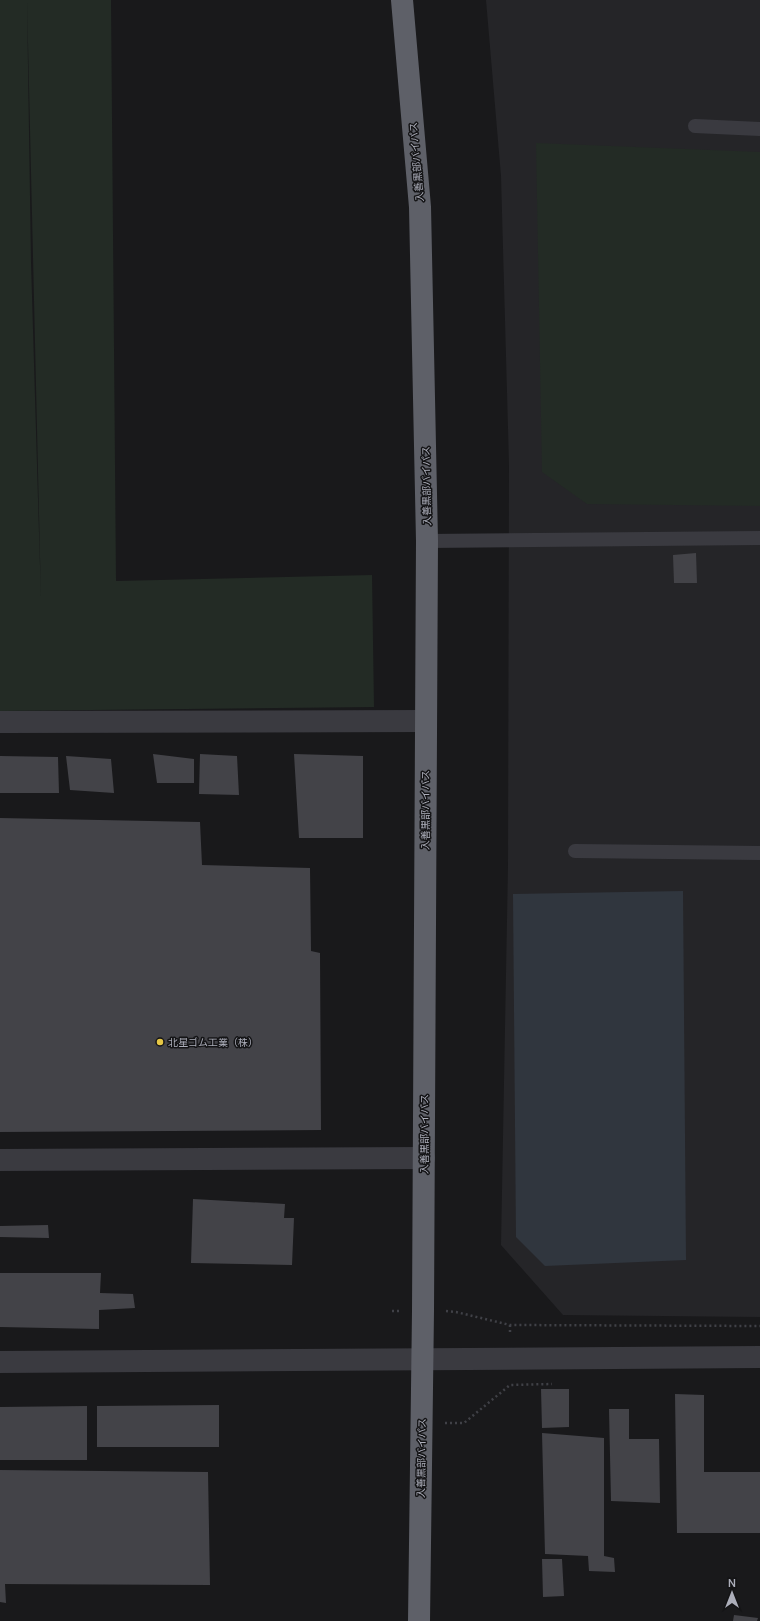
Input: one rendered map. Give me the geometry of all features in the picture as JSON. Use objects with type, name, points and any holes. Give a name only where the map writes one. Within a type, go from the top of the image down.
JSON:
[{"type":"highway","name":"入善黒部バイパス","points":[[402,0],[420,207],[428,541],[423,1359],[419,1621]]},
{"type":"street","points":[[0,722],[426,721]]},
{"type":"street","points":[[0,1160],[424,1158]]},
{"type":"street","points":[[0,1362],[760,1357]]},
{"type":"lane","points":[[695,126],[760,129]]},
{"type":"lane","points":[[428,541],[760,538]]},
{"type":"lane","points":[[575,851],[760,853]]},
{"type":"path","points":[[392,1311],[456,1312],[510,1325],[760,1326]]},
{"type":"path","points":[[421,1422],[464,1423],[510,1385],[558,1384]]},
{"type":"shaded area","points":[[0,0],[27,0],[111,0],[116,581],[372,575],[374,707],[0,711]],"holes":[[[27,0],[41,600],[31,262]]]},
{"type":"shaded area","points":[[486,0],[760,0],[760,1317],[563,1315],[501,1245],[508,865],[509,464],[501,176]]},
{"type":"shaded area","points":[[536,143],[760,152],[760,506],[587,504],[542,472]]},
{"type":"shaded area","points":[[683,891],[686,1260],[545,1266],[516,1237],[513,894]]},
{"type":"building","points":[[696,553],[697,583],[674,583],[673,555]]},
{"type":"building","points":[[153,754],[194,759],[194,783],[157,783]]},
{"type":"building","points":[[200,754],[237,756],[239,795],[199,794]]},
{"type":"building","points":[[294,754],[363,756],[363,838],[299,838]]},
{"type":"building","points":[[0,756],[58,757],[59,793],[0,793]]},
{"type":"building","points":[[66,756],[111,759],[114,793],[70,790]]},
{"type":"building","name":"北星ゴム工業（株）","points":[[0,818],[200,822],[202,865],[310,868],[311,951],[320,953],[321,1130],[0,1132]]},
{"type":"building","points":[[193,1199],[285,1204],[284,1218],[294,1218],[292,1265],[191,1263]]},
{"type":"building","points":[[48,1225],[49,1238],[0,1237],[0,1226]]},
{"type":"building","points":[[0,1273],[101,1273],[100,1293],[133,1294],[135,1308],[99,1310],[99,1329],[0,1327]]},
{"type":"building","points":[[541,1389],[569,1389],[569,1427],[542,1428]]},
{"type":"building","points":[[675,1394],[704,1395],[704,1472],[760,1472],[760,1533],[677,1533]]},
{"type":"building","points":[[219,1405],[219,1447],[97,1447],[97,1406]]},
{"type":"building","points":[[87,1406],[87,1460],[0,1460],[0,1407]]},
{"type":"building","points":[[609,1409],[629,1409],[629,1439],[659,1439],[660,1503],[611,1501]]},
{"type":"building","points":[[542,1433],[604,1438],[604,1556],[614,1558],[615,1572],[589,1571],[588,1556],[545,1554]]},
{"type":"building","points":[[0,1470],[208,1472],[210,1585],[5,1584],[6,1603],[0,1602]]},
{"type":"building","points":[[542,1559],[562,1559],[564,1596],[543,1597]]},
{"type":"building","points":[[734,1615],[758,1618],[757,1621],[733,1621]]},
{"type":"place","name":"北星ゴム工業（株）","points":[[160,1042]]}]
